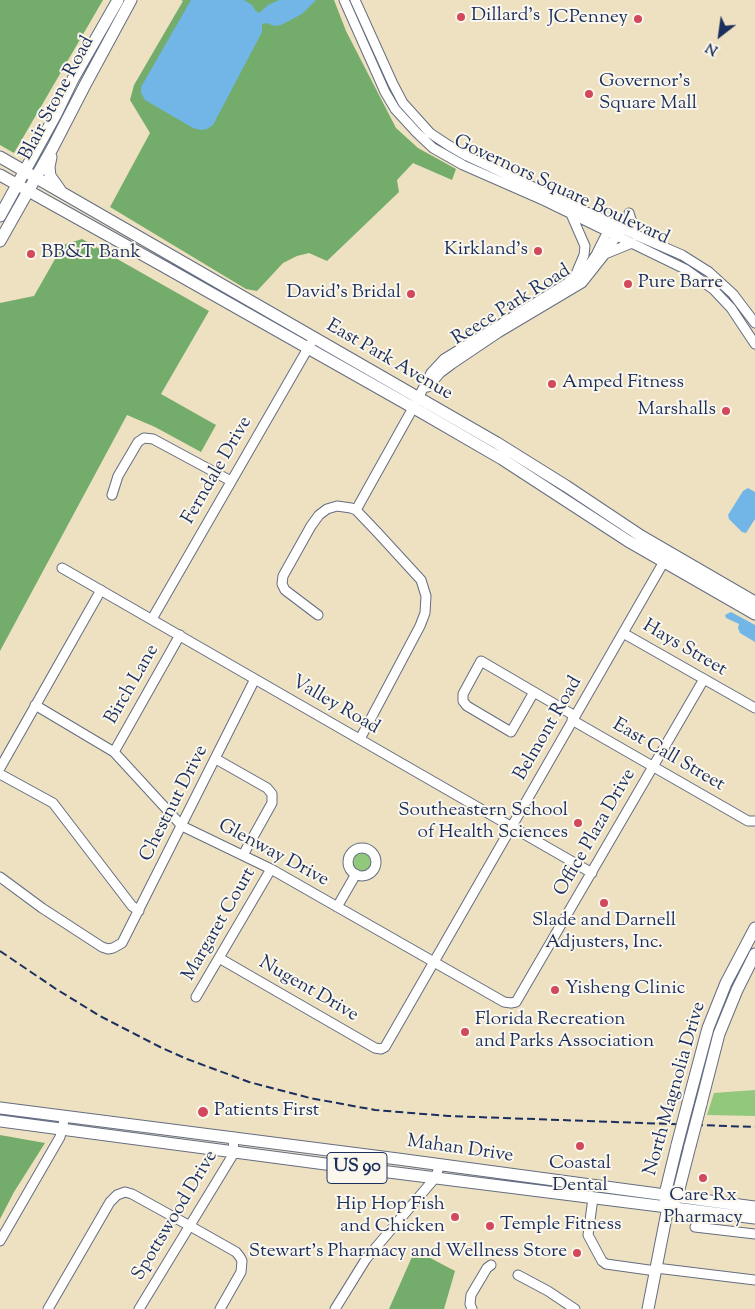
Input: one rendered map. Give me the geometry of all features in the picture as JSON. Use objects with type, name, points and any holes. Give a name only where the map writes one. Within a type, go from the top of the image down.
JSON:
[{"type":"main road","name":"Blair Stone Road","points":[[0,216],[25,172],[73,78],[118,0]]},
{"type":"main road","name":"Blair Stone Road","points":[[0,241],[54,147],[84,85],[131,0]]},
{"type":"main road","points":[[73,78],[84,85]]},
{"type":"main road","points":[[4,159],[22,158],[41,141]]},
{"type":"main road","points":[[54,147],[49,171],[54,183],[62,193]]},
{"type":"main road","name":"East Park Avenue","points":[[4,159],[314,338],[416,403]]},
{"type":"main road","name":"East Park Avenue","points":[[0,175],[308,348],[533,465],[666,557],[755,614]]},
{"type":"main road","points":[[16,213],[32,203],[45,201]]},
{"type":"main road","name":"East Park Avenue","points":[[666,557],[755,602]]},
{"type":"main road","name":"North Magnolia Drive","points":[[648,1309],[677,1145],[705,1038],[726,983],[755,928]]},
{"type":"main road","points":[[744,948],[755,954]]},
{"type":"main road","name":"North Magnolia Drive","points":[[666,1201],[677,1197],[717,1042],[737,990],[755,954]]},
{"type":"main road","points":[[705,1038],[717,1042]]},
{"type":"main road","name":"Mahan Drive","points":[[0,1108],[512,1174],[666,1201]]},
{"type":"main road","name":"Mahan Drive","points":[[0,1122],[594,1198],[666,1201]]},
{"type":"main road","points":[[333,1166],[337,1152]]},
{"type":"main road","points":[[510,1187],[512,1174]]},
{"type":"main road","points":[[677,1197],[755,1208]]},
{"type":"main road","name":"US 90","points":[[666,1201],[695,1210],[755,1218]]},
{"type":"street","name":"Governors Square Boulevard","points":[[344,0],[385,92],[395,109],[434,148],[463,165],[572,214],[610,227]]},
{"type":"street","name":"Governors Square Boulevard","points":[[356,0],[403,103],[430,133],[467,156],[610,227],[687,271],[713,289],[731,308],[755,344]]},
{"type":"street","points":[[463,165],[467,156]]},
{"type":"street","points":[[605,254],[634,240],[629,213]]},
{"type":"street","points":[[572,214],[584,246],[582,263],[575,277]]},
{"type":"street","name":"Reece Park Road","points":[[416,403],[431,373],[444,360],[575,277],[592,262],[610,227]]},
{"type":"street","name":"Reece Park Road","points":[[416,403],[440,373],[498,333],[582,283],[605,254],[619,232]]},
{"type":"street","name":"Governors Square Boulevard","points":[[634,240],[682,255],[709,272],[733,294],[755,323]]},
{"type":"street","points":[[687,271],[693,262]]},
{"type":"street","name":"Ferndale Drive","points":[[152,619],[314,338]]},
{"type":"street","points":[[356,510],[416,403]]},
{"type":"street","points":[[112,495],[118,476],[138,442],[144,438],[153,439],[231,482]]},
{"type":"street","points":[[318,615],[284,590],[282,584],[283,576],[319,515],[327,509],[337,506],[356,510],[421,580],[426,596],[420,626],[360,740]]},
{"type":"street","name":"Belmont Road","points":[[381,1049],[385,1047],[666,557]]},
{"type":"street","name":"Valley Road","points":[[62,568],[592,873]]},
{"type":"street","points":[[0,768],[101,590]]},
{"type":"street","name":"Hays Street","points":[[623,633],[755,708]]},
{"type":"street","name":"Birch Lane","points":[[114,752],[180,635]]},
{"type":"street","name":"East Call Street","points":[[534,692],[511,732],[467,706],[463,701],[463,694],[481,661],[534,692],[654,767],[753,823]]},
{"type":"street","name":"Chestnut Drive","points":[[0,877],[42,908],[102,947],[108,949],[122,943],[255,679]]},
{"type":"street","name":"Office Plaza Drive","points":[[516,1002],[704,679]]},
{"type":"street","name":"Glenway Drive","points":[[36,705],[114,752],[182,826],[271,869],[504,1002],[516,1002]]},
{"type":"street","points":[[216,759],[267,788],[272,794],[272,803],[243,856]]},
{"type":"street","points":[[0,774],[53,803],[132,906],[139,910]]},
{"type":"street","name":"Margaret Court","points":[[196,997],[271,869]]},
{"type":"street","points":[[337,907],[356,874]]},
{"type":"street","name":"Nugent Drive","points":[[219,958],[375,1048],[381,1049]]},
{"type":"street","points":[[0,1241],[60,1137],[65,1116]]},
{"type":"street","name":"Spottswood Drive","points":[[139,1309],[234,1153],[233,1138]]},
{"type":"street","points":[[335,1309],[366,1260],[435,1178],[440,1165]]},
{"type":"street","points":[[48,1309],[110,1202],[119,1194],[125,1192],[132,1194],[236,1252],[242,1261],[241,1272],[220,1309]]},
{"type":"street","points":[[594,1198],[588,1235],[602,1261],[606,1264],[755,1280]]},
{"type":"street","points":[[695,1210],[706,1228]]},
{"type":"street","points":[[695,1226],[755,1234]]},
{"type":"street","points":[[472,1309],[470,1304],[471,1295],[487,1268],[491,1265]]},
{"type":"street","points":[[518,1275],[548,1291],[575,1309]]},
{"type":"green space","points":[[0,0],[103,0],[14,153],[0,145]]},
{"type":"green space","points":[[181,0],[334,0],[346,31],[396,128],[418,148],[456,169],[452,180],[413,163],[397,180],[399,192],[327,261],[309,253],[297,256],[283,263],[257,291],[246,289],[110,207],[150,133],[130,100],[134,85],[183,1]]},
{"type":"green space","points":[[82,239],[209,311],[161,394],[216,425],[201,452],[155,427],[127,415],[0,651],[0,303],[34,296],[63,245]]},
{"type":"green space","points":[[363,852],[371,855],[374,863],[371,871],[363,874],[355,871],[352,863],[355,855]]},
{"type":"green space","points":[[755,1090],[755,1116],[707,1115],[714,1093]]},
{"type":"green space","points":[[0,1135],[45,1143],[14,1192],[0,1219]]},
{"type":"green space","points":[[415,1250],[455,1271],[444,1309],[389,1309]]},
{"type":"water","points":[[191,0],[244,0],[259,13],[268,5],[279,0],[316,0],[302,14],[281,25],[262,24],[262,32],[213,125],[201,130],[193,128],[145,100],[141,93],[141,87]]},
{"type":"water","points":[[748,488],[755,492],[755,519],[746,533],[742,532],[729,519],[728,515],[743,491]]},
{"type":"water","points":[[731,612],[755,625],[755,642],[740,633],[739,624],[726,618],[725,615]]},
{"type":"railway","points":[[0,951],[100,1016],[162,1048],[249,1082],[310,1098],[375,1110],[448,1116],[755,1127]]},
{"type":"place","name":"Dillard's","points":[[461,17]]},
{"type":"place","name":"JCPenney","points":[[638,19]]},
{"type":"place","name":"Governor's Square Mall","points":[[589,94]]},
{"type":"place","name":"Kirkland's","points":[[538,251]]},
{"type":"place","name":"BB&T Bank","points":[[31,254]]},
{"type":"place","name":"Pure Barre","points":[[628,284]]},
{"type":"place","name":"David's Bridal","points":[[411,294]]},
{"type":"place","name":"Amped Fitness","points":[[552,384]]},
{"type":"place","name":"Marshalls","points":[[726,411]]},
{"type":"place","name":"Southeastern School of Health Sciences","points":[[578,823]]},
{"type":"place","name":"Slade and Darnell Adjusters, Inc.","points":[[604,903]]},
{"type":"place","name":"Yisheng Clinic","points":[[555,990]]},
{"type":"place","name":"Florida Recreation and Parks Association","points":[[465,1032]]},
{"type":"place","name":"Patients First","points":[[203,1112]]},
{"type":"place","name":"Coastal Dental","points":[[580,1146]]},
{"type":"place","name":"Care Rx Pharmacy","points":[[703,1178]]},
{"type":"place","name":"Hip Hop Fish and Chicken","points":[[455,1217]]},
{"type":"place","name":"Temple Fitness","points":[[490,1226]]},
{"type":"place","name":"Stewart's Pharmacy and Wellness Store","points":[[577,1253]]}]
